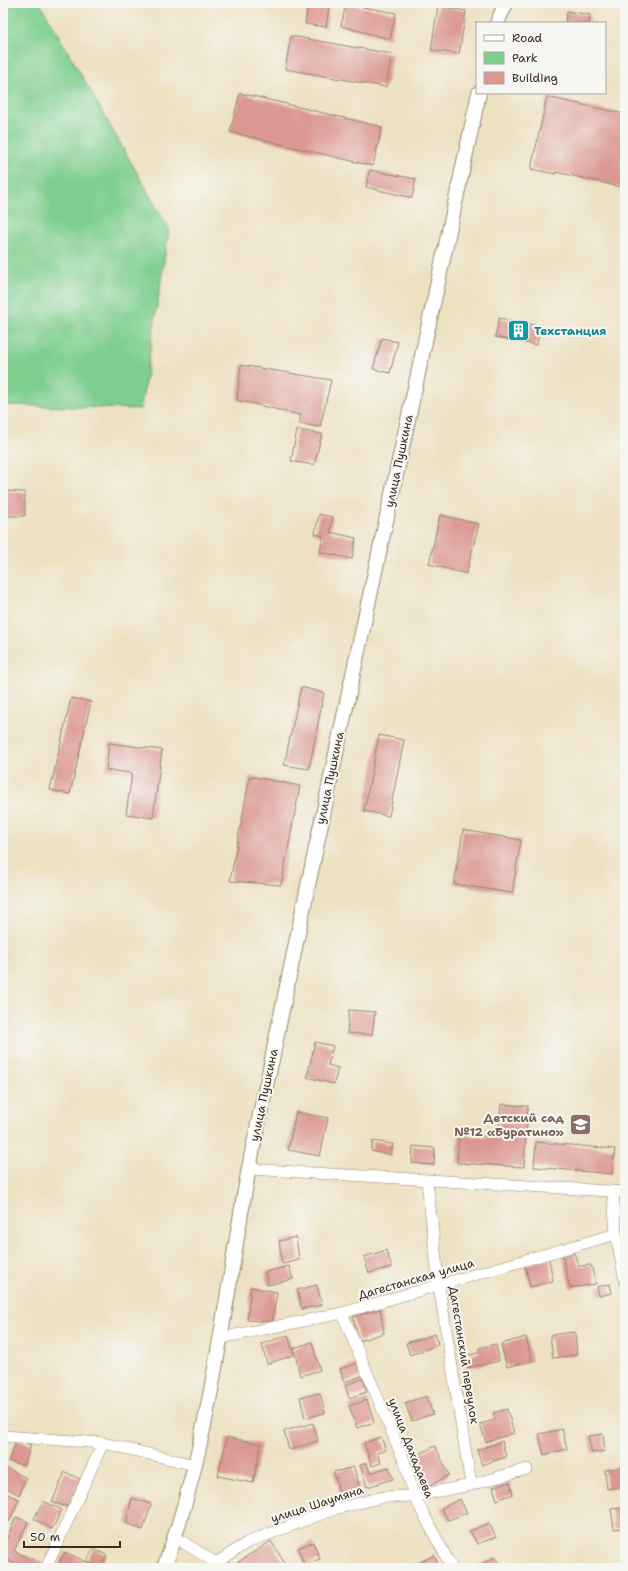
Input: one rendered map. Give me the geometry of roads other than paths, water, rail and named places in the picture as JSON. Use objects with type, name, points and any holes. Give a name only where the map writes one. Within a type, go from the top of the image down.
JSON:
[{"type":"street","points":[[493,22],[496,3]]},
{"type":"street","points":[[497,22],[506,3]]},
{"type":"street","name":"улица Пушкина","points":[[164,1568],[175,1538],[195,1465],[221,1338],[249,1169],[325,801],[479,94]]},
{"type":"street","points":[[249,1169],[613,1193],[625,1192]]},
{"type":"street","name":"Дагестанский переулок","points":[[427,1181],[439,1286],[471,1485]]},
{"type":"street","points":[[613,1193],[616,1234],[625,1280]]},
{"type":"street","name":"Дагестанская улица","points":[[221,1338],[342,1313],[616,1234]]},
{"type":"street","name":"улица Дахадаева","points":[[342,1313],[405,1463],[414,1496],[452,1568]]},
{"type":"street","points":[[3,1436],[103,1443],[195,1465]]},
{"type":"street","points":[[46,1568],[103,1443]]},
{"type":"street","name":"улица Шаумяна","points":[[218,1565],[248,1542],[335,1510],[383,1497],[414,1496],[471,1485],[527,1469]]},
{"type":"street","points":[[175,1538],[218,1565]]},
{"type":"place","name":"Техстанция","points":[[518,331]]},
{"type":"place","name":"Детский сад №12 «Буратино»","points":[[580,1125]]}]
